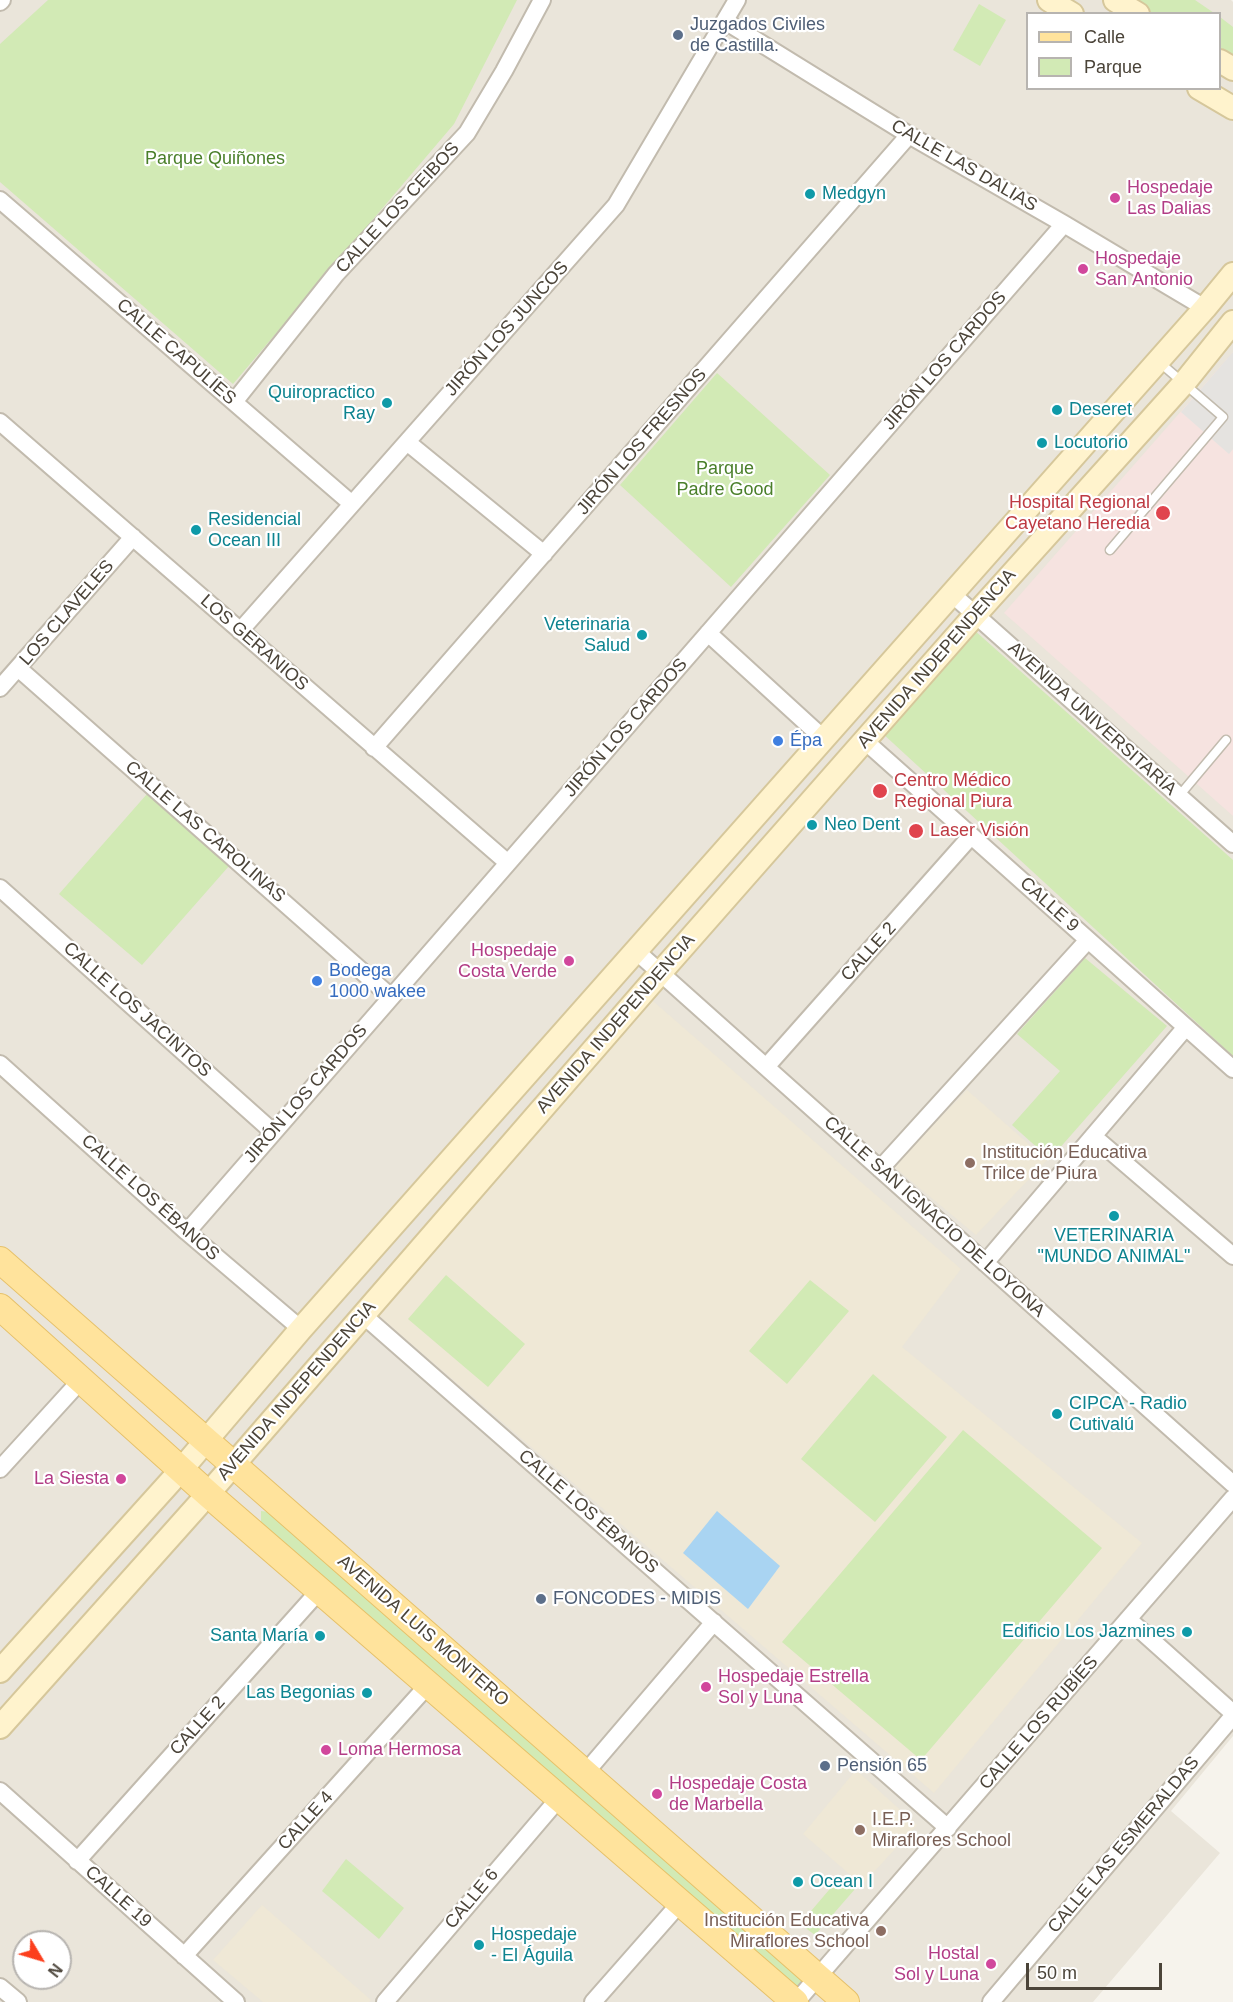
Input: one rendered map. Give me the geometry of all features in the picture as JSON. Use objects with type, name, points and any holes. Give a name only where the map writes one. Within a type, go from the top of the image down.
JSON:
[{"type":"main road","points":[[1049,0],[1069,12]]},
{"type":"main road","points":[[1115,0],[1135,12]]},
{"type":"main road","points":[[1202,90],[1233,108]]},
{"type":"main road","name":"AVENIDA INDEPENDENCIA","points":[[0,1671],[181,1470],[301,1329],[1233,274]]},
{"type":"main road","name":"AVENIDA INDEPENDENCIA","points":[[0,1727],[208,1494],[660,973],[975,615],[1184,383],[1233,322]]},
{"type":"main road","name":"AVENIDA LUIS MONTERO","points":[[0,1260],[232,1466],[586,1772],[846,2002]]},
{"type":"main road","name":"AVENIDA LUIS MONTERO","points":[[0,1307],[319,1591],[796,2002]]},
{"type":"street","name":"CALLE LOS CEIBOS","points":[[234,402],[336,274],[467,133],[542,0]]},
{"type":"street","name":"JIRÓN LOS JUNCOS","points":[[240,631],[616,205],[737,0]]},
{"type":"street","name":"CALLE LAS DALIAS","points":[[725,21],[909,135],[1205,308]]},
{"type":"street","name":"JIRÓN LOS FRESNOS","points":[[374,748],[909,135]]},
{"type":"street","name":"CALLE CAPULÍES","points":[[0,200],[352,504]]},
{"type":"street","name":"JIRÓN LOS CARDOS","points":[[187,1232],[1064,224]]},
{"type":"street","name":"LOS GERANIOS","points":[[0,422],[508,863]]},
{"type":"street","points":[[407,442],[544,554]]},
{"type":"street","name":"LOS CLAVELES","points":[[0,688],[133,537]]},
{"type":"street","name":"AVENIDA UNIVERSITARÍA","points":[[952,594],[1233,844]]},
{"type":"street","points":[[708,633],[824,738]]},
{"type":"street","name":"CALLE LAS CAROLINAS","points":[[18,668],[391,997]]},
{"type":"street","name":"CALLE 9","points":[[865,741],[1233,1069]]},
{"type":"street","name":"CALLE 2","points":[[766,1067],[971,836]]},
{"type":"street","name":"CALLE LOS JACINTOS","points":[[0,888],[273,1132]]},
{"type":"street","points":[[880,1169],[1088,940]]},
{"type":"street","name":"CALLE SAN IGNACIO DE LOYONA","points":[[636,951],[1233,1484]]},
{"type":"street","points":[[985,1263],[1186,1027]]},
{"type":"street","name":"CALLE LOS ÉBANOS","points":[[0,1064],[187,1232],[301,1329]]},
{"type":"street","points":[[1093,1136],[1233,1256]]},
{"type":"street","name":"CALLE LOS ÉBANOS","points":[[363,1315],[948,1828]]},
{"type":"street","points":[[0,1469],[82,1379]]},
{"type":"street","name":"CALLE LOS RUBÍES","points":[[796,2002],[1233,1498]]},
{"type":"street","name":"CALLE 2","points":[[77,1861],[319,1591]]},
{"type":"street","points":[[1128,1619],[1233,1714]]},
{"type":"street","points":[[586,1772],[714,1622]]},
{"type":"street","name":"CALLE 4","points":[[184,1956],[428,1685]]},
{"type":"street","name":"CALLE LAS ESMERALDAS","points":[[991,2002],[1233,1714]]},
{"type":"street","name":"CALLE 19","points":[[0,1791],[236,2002]]},
{"type":"street","name":"CALLE 6","points":[[385,2002],[560,1797]]},
{"type":"street","points":[[593,2002],[681,1902]]},
{"type":"street","points":[[0,1987],[18,2002]]},
{"type":"lane","points":[[1110,550],[1223,417],[1158,361]]},
{"type":"lane","points":[[1179,796],[1226,740]]},
{"type":"shaded area","points":[[0,0],[1231,0],[1233,2],[1233,1736],[1171,1811],[1220,1853],[1093,2002],[0,2002],[0,1265],[205,1442],[0,1262]]},
{"type":"shaded area","name":"Hospital Regional Cayetano Heredia","points":[[1233,352],[1233,816],[1004,613]]},
{"type":"shaded area","points":[[1233,352],[1233,449],[1229,454],[1181,412]]},
{"type":"shaded area","points":[[646,995],[961,1269],[902,1347],[1142,1543],[934,1793],[373,1311]]},
{"type":"shaded area","name":"Institución Educativa Trilce de Piura","points":[[967,1090],[1047,1160],[976,1235],[893,1166]]},
{"type":"shaded area","name":"I.E.P. Miraflores School","points":[[856,1770],[917,1825],[862,1885],[803,1834]]},
{"type":"shaded area","points":[[262,1905],[371,2000],[369,2002],[263,2002],[213,1960]]},
{"type":"green space","name":"Parque Quiñones","points":[[48,0],[517,0],[454,124],[233,384],[0,182],[0,44]]},
{"type":"green space","points":[[1127,0],[1195,0],[1213,12],[1148,12]]},
{"type":"green space","points":[[979,4],[1006,20],[980,66],[953,50]]},
{"type":"green space","points":[[1221,18],[1233,27],[1233,63],[1221,56]]},
{"type":"green space","name":"Parque Padre Good","points":[[717,373],[830,475],[731,587],[620,485]]},
{"type":"green space","points":[[974,630],[1233,860],[1233,1056],[881,732]]},
{"type":"green space","points":[[147,794],[229,866],[142,965],[59,894]]},
{"type":"green space","points":[[1085,958],[1167,1026],[1050,1159],[1012,1125],[1060,1071],[1017,1034]]},
{"type":"green space","points":[[446,1275],[525,1344],[488,1387],[408,1319]]},
{"type":"green space","points":[[810,1280],[849,1311],[787,1384],[749,1351]]},
{"type":"green space","points":[[873,1374],[947,1437],[875,1522],[801,1459]]},
{"type":"green space","points":[[963,1430],[1102,1548],[921,1760],[782,1642]]},
{"type":"green space","points":[[261,1511],[276,1513],[803,1981],[794,1990],[261,1526]]},
{"type":"green space","points":[[346,1859],[404,1908],[379,1939],[322,1891]]},
{"type":"green space","points":[[840,1877],[855,1889],[815,1935],[800,1924]]},
{"type":"water","points":[[717,1511],[780,1566],[748,1609],[683,1553]]},
{"type":"place","name":"Juzgados Civiles de Castilla.","points":[[678,35]]},
{"type":"place","name":"Medgyn","points":[[810,194]]},
{"type":"place","name":"Hospedaje Las Dalias","points":[[1115,198]]},
{"type":"place","name":"Hospedaje San Antonio","points":[[1083,269]]},
{"type":"place","name":"Quiropractico Ray","points":[[387,403]]},
{"type":"place","name":"Deseret","points":[[1057,410]]},
{"type":"place","name":"Locutorio","points":[[1042,443]]},
{"type":"place","name":"Hospital Regional Cayetano Heredia","points":[[1163,513]]},
{"type":"place","name":"Residencial Ocean III","points":[[196,530]]},
{"type":"place","name":"Veterinaria Salud","points":[[642,635]]},
{"type":"place","name":"Épa","points":[[778,741]]},
{"type":"place","name":"Centro Médico Regional Piura","points":[[880,791]]},
{"type":"place","name":"Neo Dent","points":[[812,825]]},
{"type":"place","name":"Laser Visión","points":[[916,831]]},
{"type":"place","name":"Hospedaje Costa Verde","points":[[569,961]]},
{"type":"place","name":"Bodega 1000 wakee","points":[[317,981]]},
{"type":"place","name":"Institución Educativa Trilce de Piura","points":[[970,1163]]},
{"type":"place","name":"VETERINARIA \"MUNDO ANIMAL\"","points":[[1114,1216]]},
{"type":"place","name":"CIPCA - Radio Cutivalú","points":[[1057,1414]]},
{"type":"place","name":"La Siesta","points":[[121,1479]]},
{"type":"place","name":"FONCODES - MIDIS","points":[[541,1599]]},
{"type":"place","name":"Edificio Los Jazmines","points":[[1187,1632]]},
{"type":"place","name":"Santa María","points":[[320,1636]]},
{"type":"place","name":"Hospedaje Estrella Sol y Luna","points":[[706,1687]]},
{"type":"place","name":"Las Begonias","points":[[367,1693]]},
{"type":"place","name":"Loma Hermosa","points":[[326,1750]]},
{"type":"place","name":"Pensión 65","points":[[825,1766]]},
{"type":"place","name":"Hospedaje Costa de Marbella","points":[[657,1794]]},
{"type":"place","name":"I.E.P. Miraflores School","points":[[860,1830]]},
{"type":"place","name":"Ocean I","points":[[798,1882]]},
{"type":"place","name":"Institución Educativa Miraflores School","points":[[881,1931]]},
{"type":"place","name":"Hospedaje - El Águila","points":[[479,1945]]},
{"type":"place","name":"Hostal Sol y Luna","points":[[991,1964]]}]
